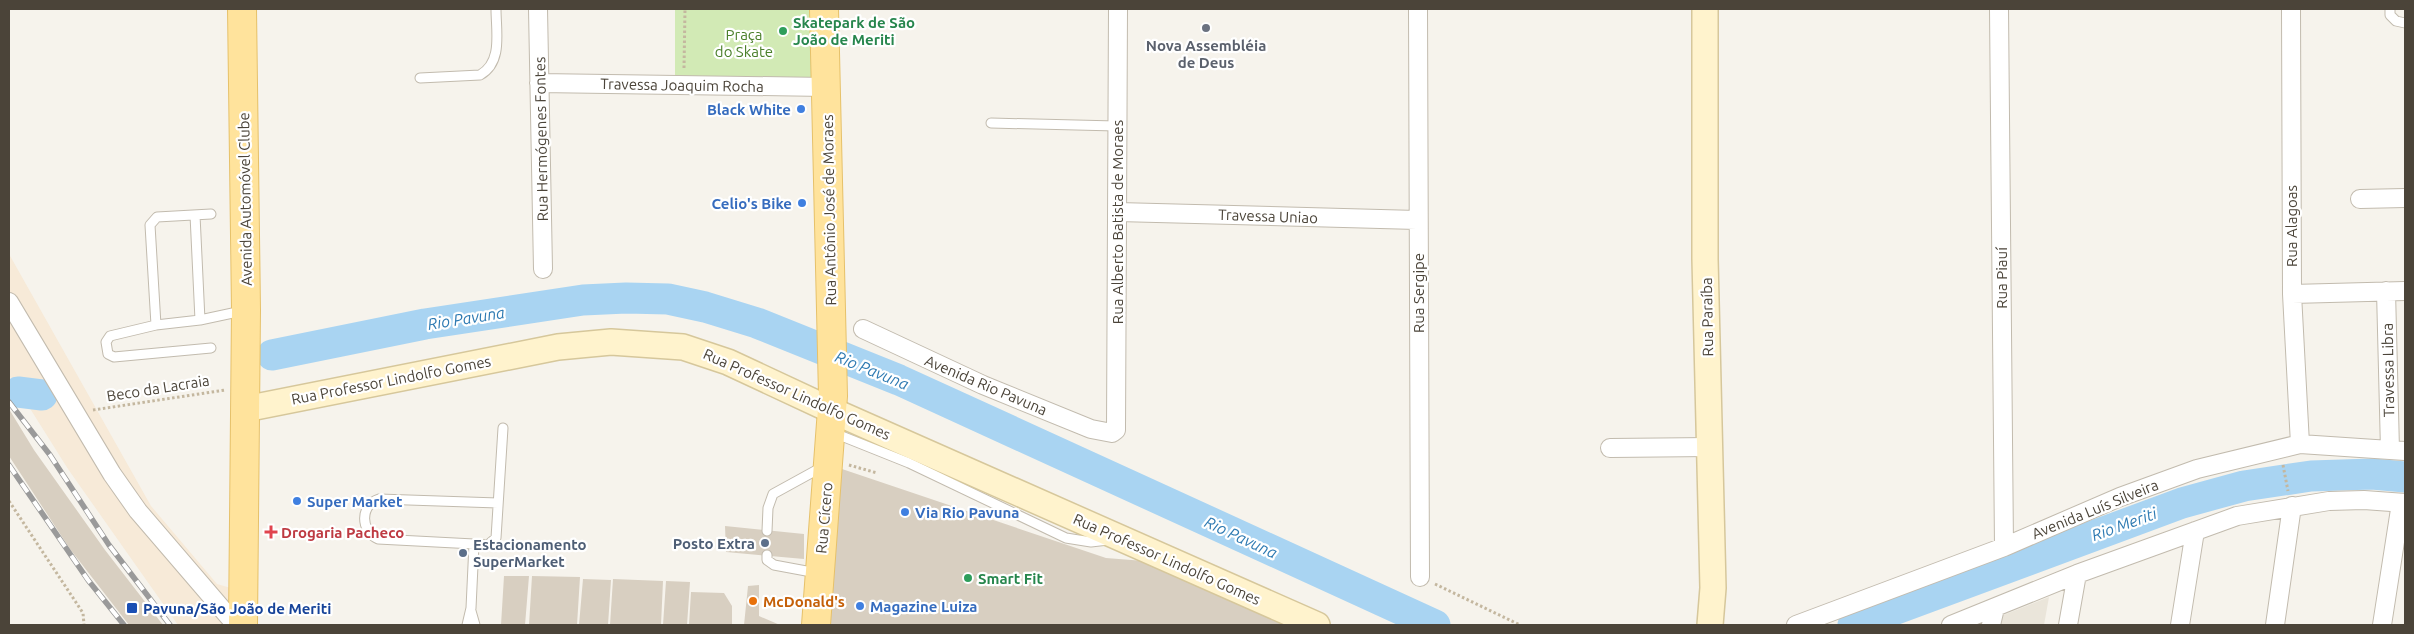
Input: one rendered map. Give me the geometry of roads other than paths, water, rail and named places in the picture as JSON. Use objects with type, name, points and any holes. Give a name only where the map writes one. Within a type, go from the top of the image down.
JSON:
[{"type":"main road","name":"Avenida Automóvel Clube","points":[[242,9],[246,315],[242,625]]},
{"type":"main road","name":"Rua Antônio José de Moraes","points":[[824,9],[833,411]]},
{"type":"main road","name":"Rua Cícero","points":[[816,625],[833,411]]},
{"type":"street","name":"Rua Hermógenes Fontes","points":[[538,9],[543,269]]},
{"type":"street","name":"Rua Alberto Batista de Moraes","points":[[1112,433],[1117,424],[1118,212],[1116,126],[1118,9]]},
{"type":"street","name":"Rua Sergipe","points":[[1418,9],[1417,220],[1420,577]]},
{"type":"street","name":"Rua Paraíba","points":[[1705,9],[1706,259],[1713,588],[1710,625]]},
{"type":"street","name":"Rua Piauí","points":[[1999,9],[2004,546]]},
{"type":"street","name":"Rua Alagoas","points":[[2291,9],[2292,294],[2300,444]]},
{"type":"street","name":"Travessa Joaquim Rocha","points":[[539,83],[826,87]]},
{"type":"street","points":[[2360,199],[2405,198]]},
{"type":"street","name":"Travessa Uniao","points":[[1118,212],[1417,220]]},
{"type":"street","points":[[2292,294],[2386,290],[2405,291]]},
{"type":"street","name":"Travessa Libra","points":[[2386,290],[2398,450]]},
{"type":"street","points":[[9,302],[75,413],[138,511],[229,617],[242,625]]},
{"type":"street","name":"Avenida Rio Pavuna","points":[[862,329],[983,385],[1090,429],[1112,433]]},
{"type":"street","name":"Rua Professor Lindolfo Gomes","points":[[245,397],[558,347],[619,342],[676,346],[707,354],[1317,625]]},
{"type":"street","name":"Avenida Luís Silveira","points":[[1796,625],[2004,546],[2120,497],[2197,469],[2300,444],[2398,450]]},
{"type":"street","points":[[1610,448],[1710,447]]},
{"type":"street","points":[[2275,625],[2290,500]]},
{"type":"street","points":[[1951,625],[2077,574],[2237,516],[2290,500],[2364,500],[2403,503],[2382,625]]},
{"type":"street","points":[[2180,625],[2195,531]]},
{"type":"street","points":[[2068,625],[2077,574]]},
{"type":"street","points":[[1991,625],[1995,608]]},
{"type":"lane","points":[[420,78],[480,75],[488,70],[494,63],[496,53],[496,9]]},
{"type":"lane","points":[[2390,9],[2390,15],[2396,22],[2405,24]]},
{"type":"lane","points":[[992,124],[1116,126]]},
{"type":"lane","points":[[156,325],[150,225],[157,217],[211,214]]},
{"type":"lane","points":[[195,215],[200,320]]},
{"type":"lane","points":[[211,348],[114,358],[108,354],[106,342],[110,336],[156,325],[246,315]]},
{"type":"lane","points":[[498,503],[379,499],[371,502],[366,509],[365,528],[369,535],[378,539],[474,544],[492,543],[496,538],[503,428]]},
{"type":"lane","points":[[767,530],[768,508],[773,494],[829,463]]},
{"type":"lane","points":[[467,625],[471,608],[474,544]]},
{"type":"lane","points":[[767,556],[767,560],[774,566],[820,573]]},
{"type":"lane","points":[[471,608],[475,625]]},
{"type":"waterway","name":"Rio Pavuna","points":[[272,355],[425,324],[583,300],[668,299],[705,307],[757,323],[899,380],[1435,625]]},
{"type":"waterway","name":"Rio Pavuna","points":[[18,392],[42,395]]},
{"type":"waterway","name":"Rio Meriti","points":[[1853,625],[2182,503],[2244,486],[2311,476],[2372,474],[2405,477]]},
{"type":"railway","points":[[9,402],[50,455],[109,545],[170,625]]},
{"type":"railway","points":[[9,465],[88,580],[124,625]]},
{"type":"place","name":"Nova Assembléia de Deus","points":[[1206,28]]},
{"type":"place","name":"Skatepark de São João de Meriti","points":[[783,31]]},
{"type":"place","name":"Black White","points":[[801,109]]},
{"type":"place","name":"Celio's Bike","points":[[802,203]]},
{"type":"place","name":"Super Market","points":[[297,501]]},
{"type":"place","name":"Via Rio Pavuna","points":[[905,512]]},
{"type":"place","name":"Drogaria Pacheco","points":[[271,532]]},
{"type":"place","name":"Posto Extra","points":[[765,543]]},
{"type":"place","name":"Estacionamento SuperMarket","points":[[463,553]]},
{"type":"place","name":"Smart Fit","points":[[968,578]]},
{"type":"place","name":"McDonald's","points":[[753,601]]},
{"type":"place","name":"Magazine Luiza","points":[[860,606]]},
{"type":"place","name":"Pavuna/São João de Meriti","points":[[132,608]]},
{"type":"park label","name":"Praça do Skate","points":[[744,42]]}]
